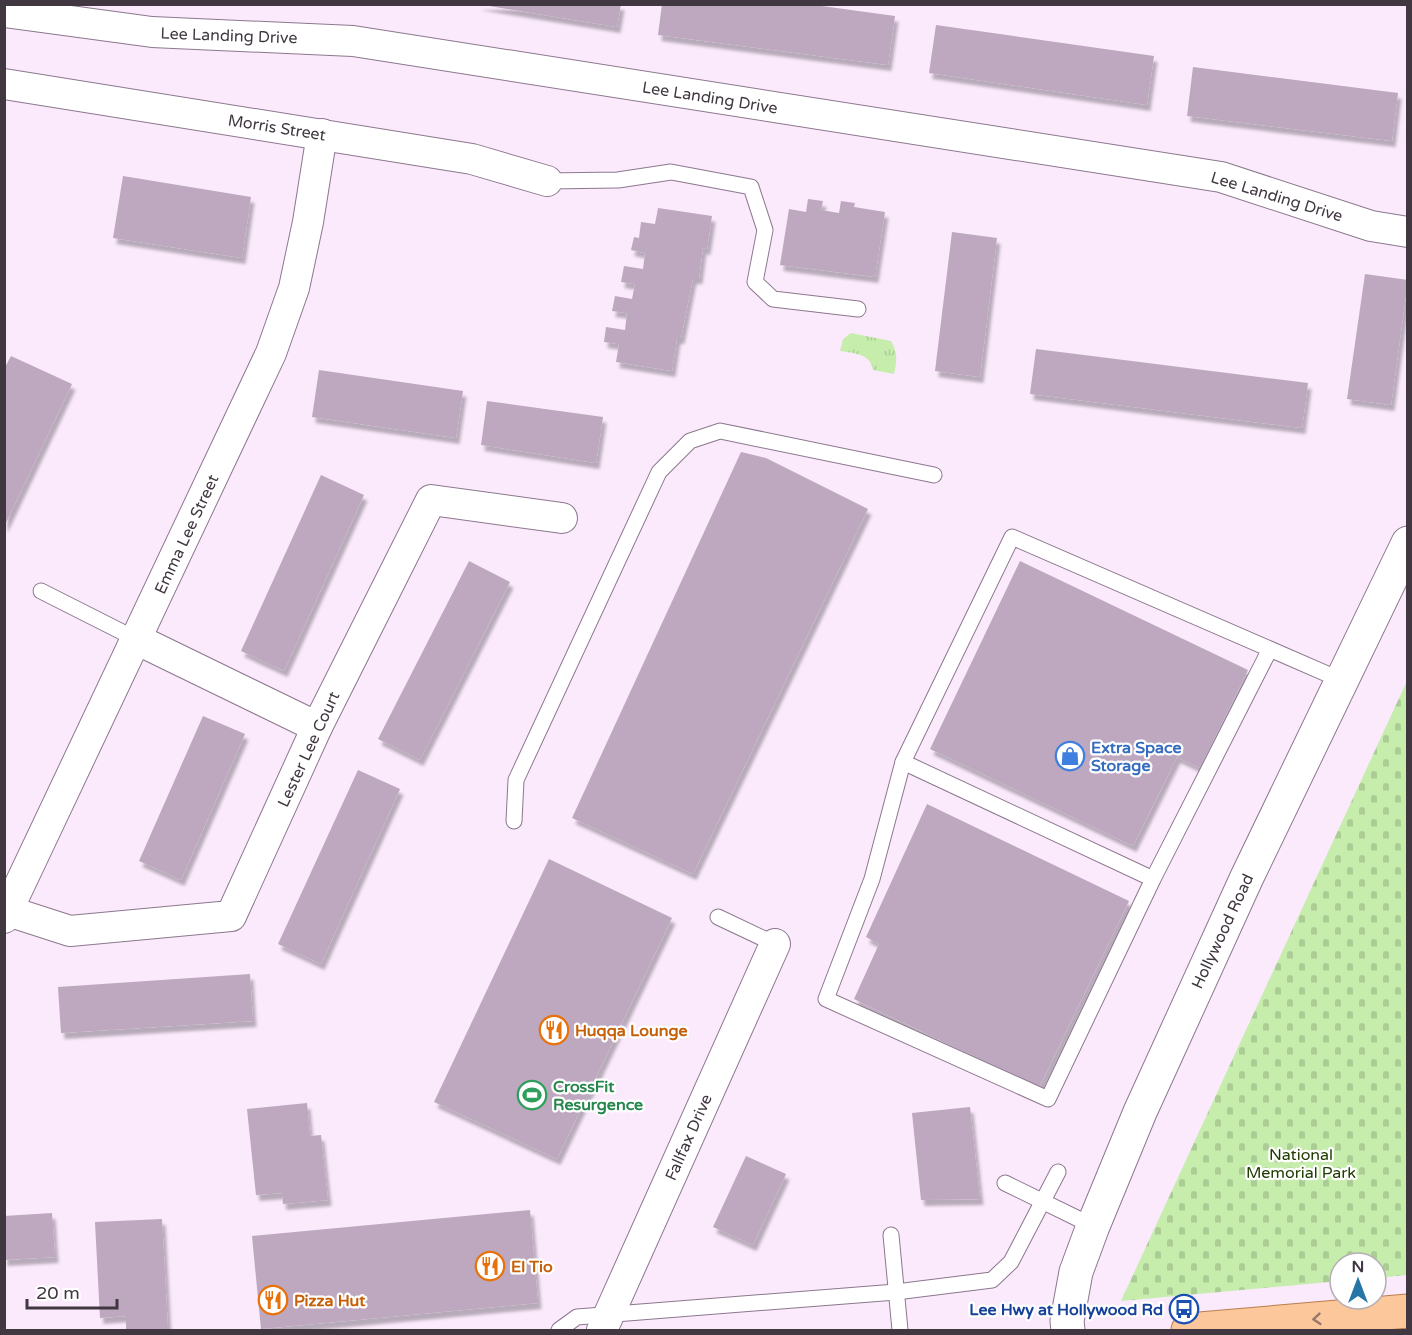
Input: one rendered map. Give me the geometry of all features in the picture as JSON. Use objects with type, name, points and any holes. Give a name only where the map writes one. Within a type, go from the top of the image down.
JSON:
[{"type":"main road","points":[[1188,1330],[1407,1311]]},
{"type":"street","name":"Lee Landing Drive","points":[[4,12],[152,32],[353,41],[389,46],[1221,177],[1371,226],[1407,232]]},
{"type":"street","name":"Morris Street","points":[[4,84],[472,159],[547,181]]},
{"type":"street","name":"Emma Lee Street","points":[[6,913],[272,353],[294,288],[308,222],[322,134]]},
{"type":"street","name":"Lester Lee Court","points":[[6,913],[70,931],[231,916],[317,727],[431,500],[562,518]]},
{"type":"street","name":"Hollywood Road","points":[[1068,1330],[1067,1321],[1076,1272],[1140,1112],[1222,930],[1407,543]]},
{"type":"street","points":[[136,639],[317,727]]},
{"type":"street","name":"Fallfax Drive","points":[[605,1323],[775,944]]},
{"type":"lane","points":[[547,181],[618,180],[671,172],[751,187],[765,230],[755,282],[773,299],[858,309]]},
{"type":"lane","points":[[514,821],[516,780],[659,472],[690,441],[720,431],[934,475]]},
{"type":"lane","points":[[1270,649],[1153,879],[1048,1099],[826,999],[872,879],[903,762],[1012,537],[1270,649],[1341,680]]},
{"type":"lane","points":[[41,591],[136,639]]},
{"type":"lane","points":[[903,762],[1153,879]]},
{"type":"lane","points":[[718,917],[775,944]]},
{"type":"lane","points":[[559,1330],[577,1317],[605,1323],[896,1293],[992,1280],[1011,1262],[1058,1172]]},
{"type":"lane","points":[[1005,1183],[1093,1226]]},
{"type":"lane","points":[[891,1235],[900,1330]]},
{"type":"green space","points":[[851,333],[891,341],[896,357],[894,374],[873,370],[865,357],[840,351],[843,339]]},
{"type":"green space","name":"National Memorial Park","points":[[1407,681],[1407,1275],[1388,1277],[1388,1251],[1328,1251],[1328,1282],[1121,1301]]},
{"type":"building","points":[[477,4],[621,4],[617,27]]},
{"type":"building","points":[[662,4],[807,4],[895,16],[888,65],[658,35]]},
{"type":"building","points":[[936,25],[1154,56],[1147,105],[929,73]]},
{"type":"building","points":[[1193,67],[1398,93],[1392,141],[1187,116]]},
{"type":"building","points":[[123,176],[251,197],[242,258],[113,238]]},
{"type":"building","points":[[808,199],[823,201],[821,210],[839,213],[841,201],[855,203],[854,207],[885,212],[875,277],[780,265],[789,209],[806,212]]},
{"type":"building","points":[[658,208],[712,216],[707,249],[703,248],[699,278],[693,278],[681,338],[677,338],[672,371],[616,362],[619,344],[604,342],[606,327],[625,330],[627,313],[612,311],[615,296],[632,299],[635,284],[621,282],[624,266],[643,269],[645,253],[631,250],[634,237],[639,238],[641,222],[655,224]]},
{"type":"building","points":[[952,232],[997,238],[980,377],[935,371]]},
{"type":"building","points":[[1365,274],[1408,280],[1391,405],[1347,399]]},
{"type":"building","points":[[1036,349],[1308,383],[1302,428],[1030,394]]},
{"type":"building","points":[[11,356],[72,384],[4,527],[4,369]]},
{"type":"building","points":[[319,370],[463,391],[456,438],[312,417]]},
{"type":"building","points":[[487,401],[603,417],[596,463],[481,445]]},
{"type":"building","points":[[741,452],[766,458],[868,509],[693,874],[572,818]]},
{"type":"building","points":[[321,475],[364,495],[284,671],[241,651]]},
{"type":"building","points":[[469,561],[510,582],[420,760],[378,739]]},
{"type":"building","points":[[1020,561],[1248,670],[1200,768],[1177,757],[1133,846],[930,749]]},
{"type":"building","points":[[203,716],[245,734],[181,880],[139,861]]},
{"type":"building","points":[[358,770],[400,789],[321,964],[278,944]]},
{"type":"building","points":[[927,804],[1129,901],[1039,1088],[854,999],[879,944],[866,937]]},
{"type":"building","points":[[549,859],[672,918],[557,1159],[434,1102]]},
{"type":"building","points":[[250,974],[253,1021],[61,1033],[58,987]]},
{"type":"building","points":[[307,1103],[310,1136],[321,1135],[328,1200],[283,1204],[282,1193],[256,1195],[247,1109]]},
{"type":"building","points":[[970,1107],[980,1199],[921,1200],[912,1113]]},
{"type":"building","points":[[746,1156],[786,1174],[753,1245],[713,1227]]},
{"type":"building","points":[[530,1210],[538,1303],[261,1329],[252,1236]]},
{"type":"building","points":[[52,1213],[55,1257],[4,1260],[4,1216]]},
{"type":"building","points":[[162,1219],[168,1330],[126,1330],[126,1316],[100,1318],[95,1222]]},
{"type":"place","name":"Extra Space Storage","points":[[1070,756]]},
{"type":"place","name":"Huqqa Lounge","points":[[554,1030]]},
{"type":"place","name":"CrossFit Resurgence","points":[[532,1095]]},
{"type":"place","name":"El Tio","points":[[490,1266]]},
{"type":"place","name":"Pizza Hut","points":[[273,1300]]},
{"type":"place","name":"Lee Hwy at Hollywood Rd","points":[[1184,1309]]}]
